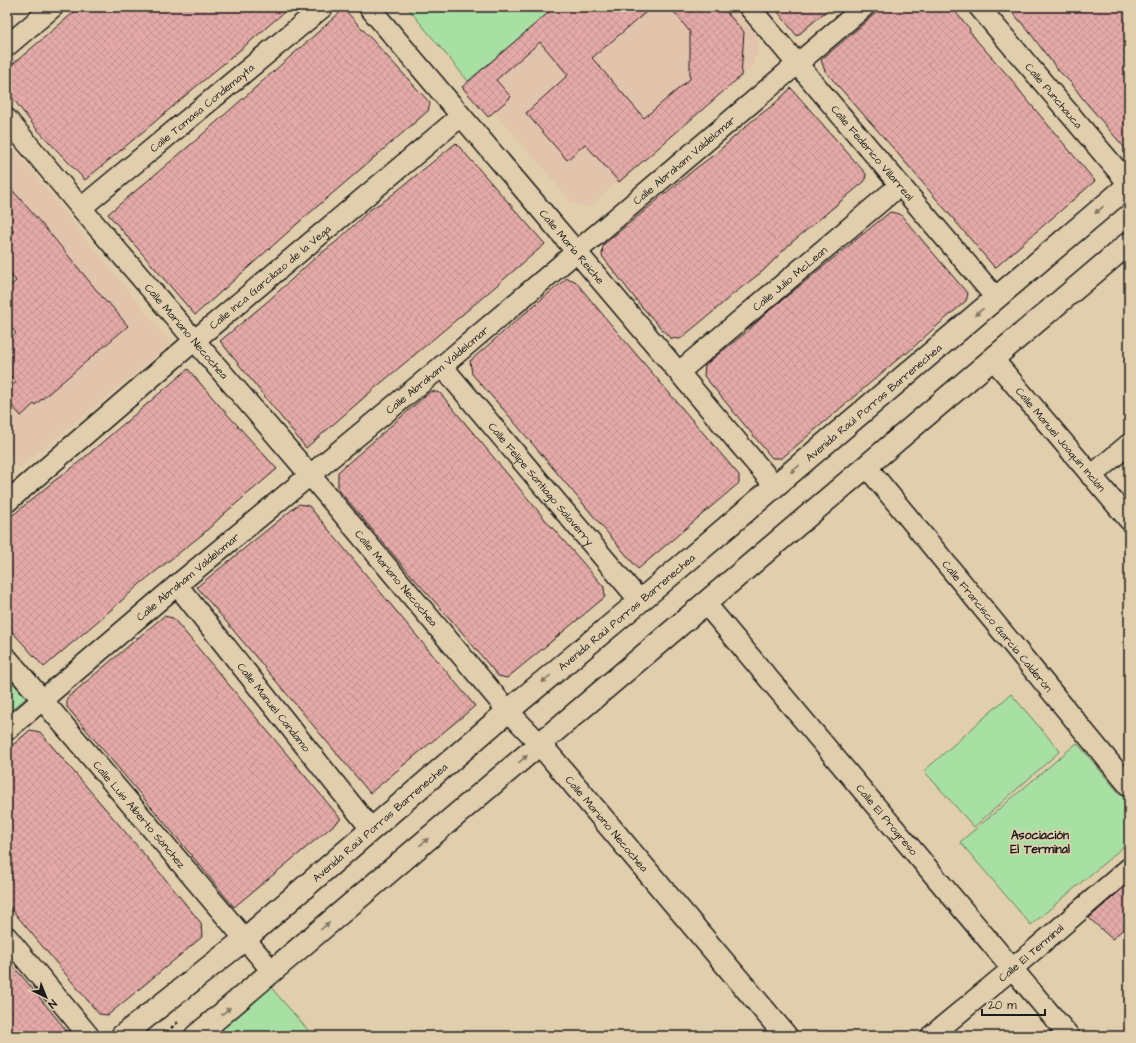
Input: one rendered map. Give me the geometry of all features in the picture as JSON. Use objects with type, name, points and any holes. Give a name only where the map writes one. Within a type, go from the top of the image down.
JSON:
[{"type":"street","points":[[7,46],[53,7]]},
{"type":"street","name":"Calle Tomasa Condemayta","points":[[81,208],[324,7]]},
{"type":"street","name":"Calle María Reiche","points":[[369,7],[775,486]]},
{"type":"street","name":"Calle Federico Villarreal","points":[[749,7],[996,298]]},
{"type":"street","name":"Calle Abraham Valdelomar","points":[[7,730],[177,585],[442,366],[864,7]]},
{"type":"street","name":"Calle Punchauca","points":[[979,7],[1129,184]]},
{"type":"street","name":"Calle Inca Garcilazo de la Vega","points":[[7,502],[195,340],[461,116]]},
{"type":"street","name":"Calle Mariano Necochea","points":[[7,119],[81,208],[310,475],[508,711],[540,744],[786,1036]]},
{"type":"street","name":"Avenida Raúl Porras Barrenechea","points":[[122,1036],[245,939],[508,711],[640,601],[1129,184]]},
{"type":"street","name":"Calle Julio McLean","points":[[679,372],[900,185]]},
{"type":"street","points":[[196,1036],[1129,243]]},
{"type":"street","name":"Calle Manuel Joaquín Inclán","points":[[992,359],[1129,520]]},
{"type":"street","name":"Calle Felipe Santiago Salaverry","points":[[442,366],[640,601]]},
{"type":"street","points":[[1091,476],[1129,444]]},
{"type":"street","name":"Calle Francisco García Calderón","points":[[866,466],[1129,786]]},
{"type":"street","name":"Calle Manuel Candamo","points":[[177,585],[371,829]]},
{"type":"street","name":"Calle El Progreso","points":[[705,603],[1069,1036]]},
{"type":"street","name":"Calle Luis Alberto Sánchez","points":[[7,658],[272,971]]},
{"type":"street","name":"Calle El Terminal","points":[[931,1036],[1012,969],[1129,868]]},
{"type":"street","points":[[7,937],[89,1036]]},
{"type":"shaded area","points":[[555,7],[738,7],[755,26],[758,48],[751,68],[588,207],[573,203],[468,81]]},
{"type":"shaded area","points":[[7,141],[171,344],[19,468],[7,453]]},
{"type":"green space","points":[[407,7],[555,7],[468,81]]},
{"type":"green space","points":[[7,676],[26,698],[7,714]]},
{"type":"green space","points":[[1011,694],[1060,751],[974,827],[924,771]]},
{"type":"green space","points":[[1077,743],[1129,805],[1129,842],[1031,925],[960,842]]},
{"type":"green space","points":[[268,984],[313,1036],[206,1036]]},
{"type":"building","points":[[80,7],[290,7],[85,180],[35,127],[7,91],[7,69]]},
{"type":"building","points":[[555,7],[652,7],[592,58],[644,118],[690,79],[690,32],[670,7],[722,7],[744,32],[741,76],[619,182],[585,144],[567,160],[526,113],[568,75],[540,42],[496,80],[511,97],[488,117],[462,87]]},
{"type":"building","points":[[774,7],[831,7],[797,36]]},
{"type":"building","points":[[883,7],[951,7],[970,29],[969,30],[978,42],[1011,79],[1095,181],[995,268],[825,71],[821,60]]},
{"type":"building","points":[[1008,7],[1129,7],[1129,153],[1072,84],[1057,69]]},
{"type":"building","points":[[344,9],[430,103],[428,111],[297,224],[195,315],[108,214],[195,141]]},
{"type":"building","points":[[791,88],[866,174],[865,181],[791,243],[763,271],[733,294],[680,339],[670,338],[641,306],[602,256],[603,245],[715,154]]},
{"type":"building","points":[[456,143],[545,244],[306,448],[220,341],[268,301],[315,258],[336,242],[371,209],[387,199]]},
{"type":"building","points":[[7,184],[128,326],[21,416],[7,400],[7,390],[16,382],[7,371],[7,341],[16,333],[7,323],[7,289],[16,281],[7,270],[7,237],[14,231],[7,223]]},
{"type":"building","points":[[890,212],[900,214],[968,294],[966,301],[906,354],[905,353],[782,458],[772,458],[704,376],[705,365]]},
{"type":"building","points":[[567,278],[575,281],[739,475],[739,483],[638,569],[472,374],[470,361]]},
{"type":"building","points":[[188,369],[277,469],[204,533],[141,583],[44,667],[7,626],[7,520],[72,468]]},
{"type":"building","points":[[431,391],[440,393],[549,524],[604,587],[605,597],[507,678],[498,676],[338,489],[338,472]]},
{"type":"building","points":[[299,504],[309,506],[475,706],[370,793],[197,587]]},
{"type":"building","points":[[164,616],[173,618],[341,819],[234,907],[67,707],[67,698]]},
{"type":"building","points":[[30,730],[40,732],[201,923],[202,937],[108,1015],[99,1014],[7,904],[7,750]]},
{"type":"building","points":[[1129,883],[1129,924],[1112,939],[1089,918]]},
{"type":"building","points":[[7,960],[21,975],[71,1036],[7,1036]]},
{"type":"district","name":"Asociación El Terminal","points":[[1040,842]]}]
